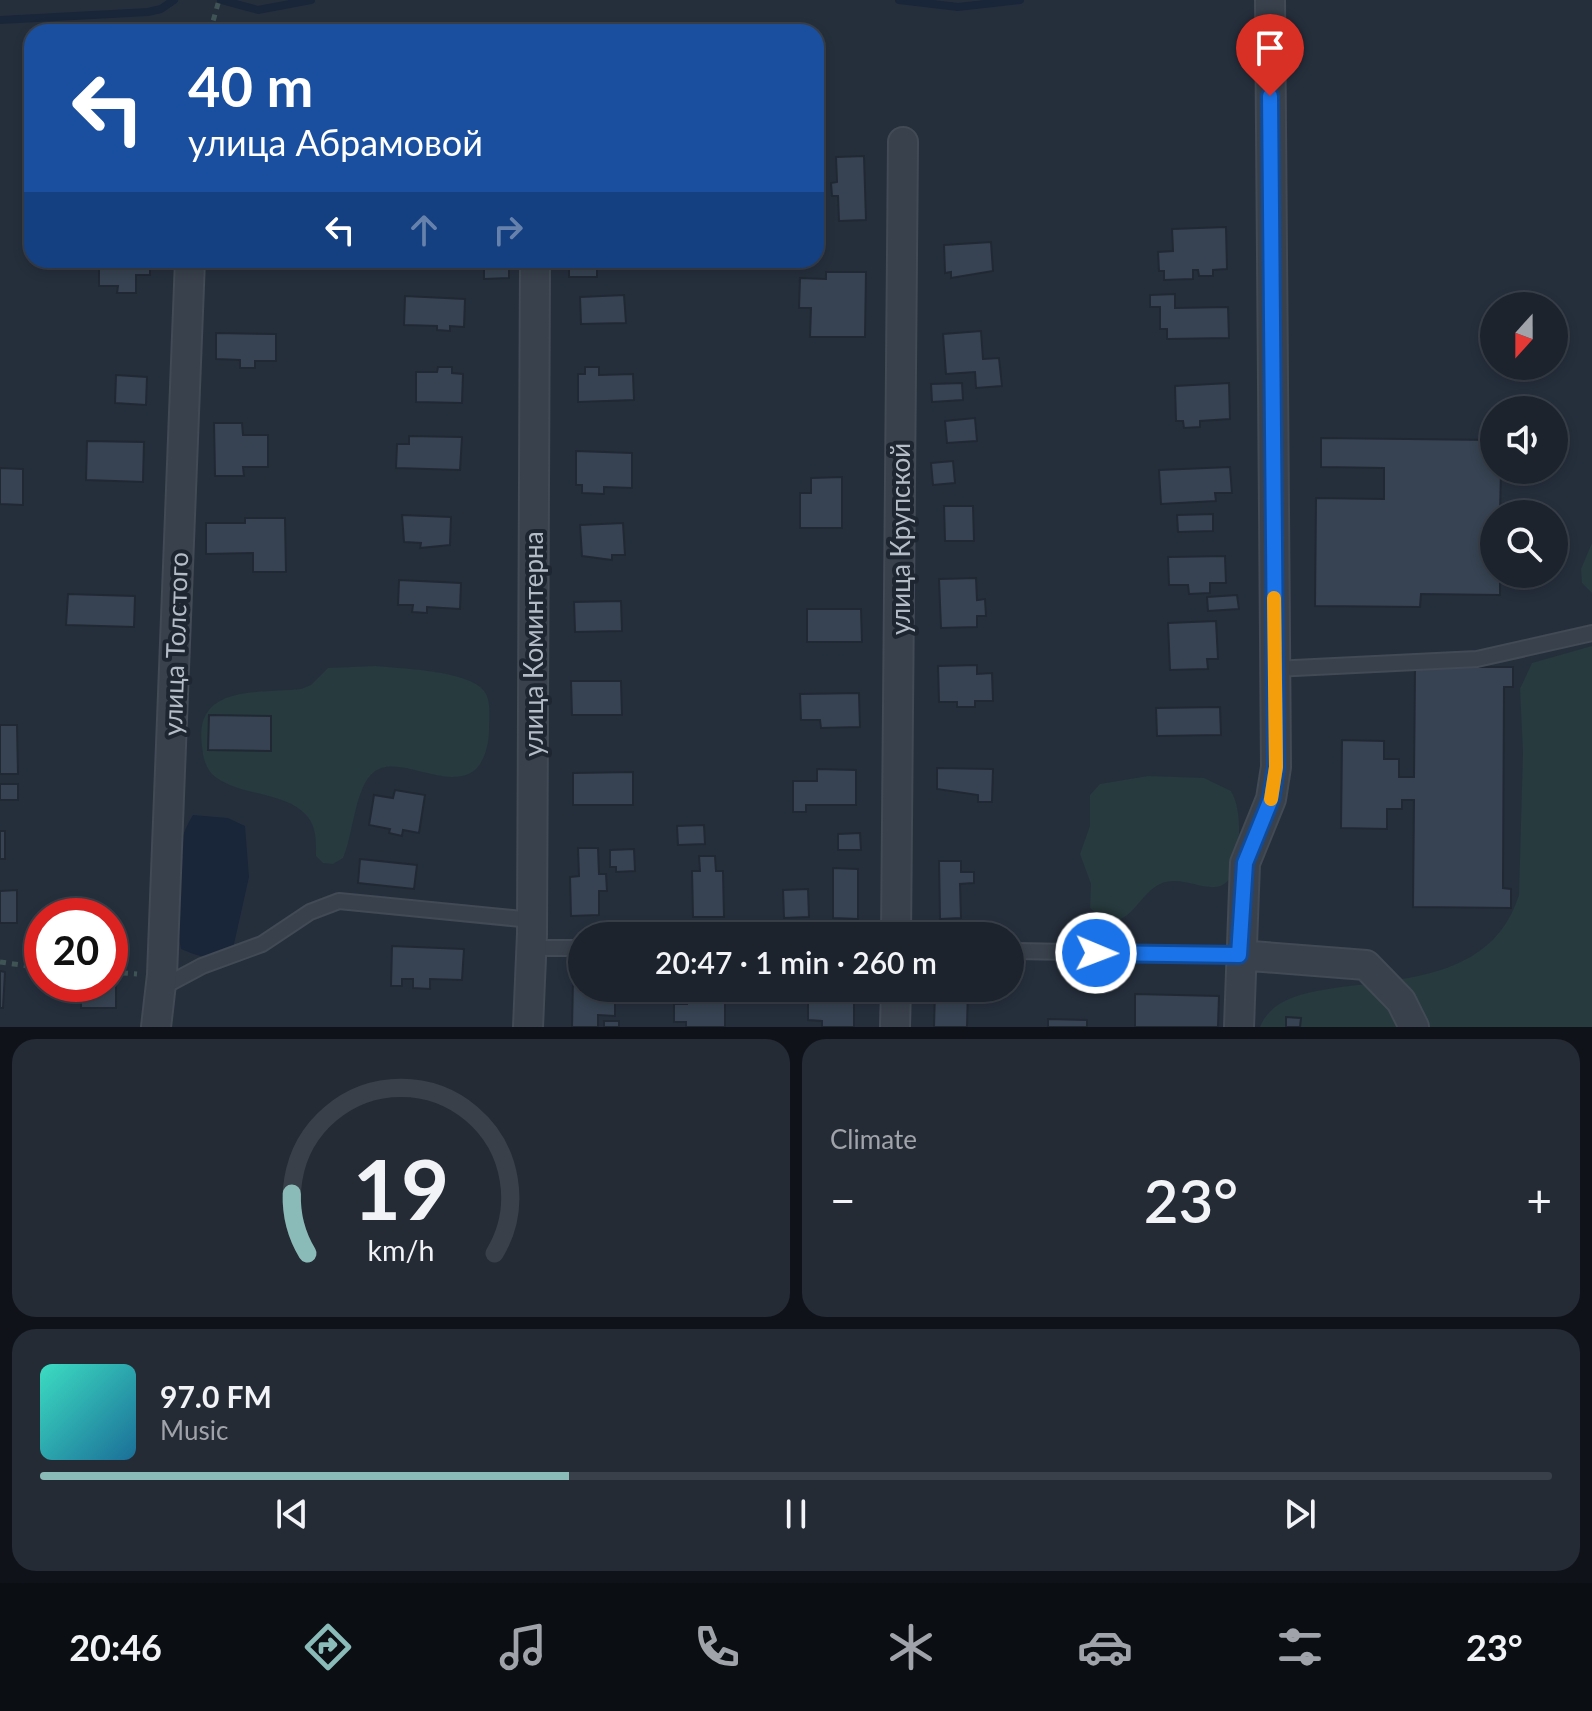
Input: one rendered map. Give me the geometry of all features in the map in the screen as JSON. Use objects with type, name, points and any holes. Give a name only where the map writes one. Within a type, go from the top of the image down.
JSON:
[{"type":"street","points":[[1239,1027],[1239,955],[1245,863],[1271,799],[1276,767],[1270,0]]},
{"type":"street","name":"улица Крупской","points":[[896,922],[903,142]]},
{"type":"street","name":"улица Толстого","points":[[156,1027],[190,268]]},
{"type":"street","name":"улица Коминтерна","points":[[528,1027],[532,920],[535,268]]},
{"type":"street","points":[[1239,955],[1366,965],[1401,1001],[1414,1027]]},
{"type":"street","points":[[895,1027],[896,1002]]},
{"type":"lane","points":[[1274,669],[1477,659],[1592,633]]},
{"type":"lane","points":[[159,989],[202,966],[262,944],[310,912],[339,901],[532,920]]},
{"type":"lane","points":[[530,948],[568,948]]},
{"type":"lane","points":[[1024,951],[1239,955]]},
{"type":"path","points":[[212,24],[219,0]]},
{"type":"path","points":[[0,962],[24,965]]},
{"type":"shaded area","points":[[1592,543],[1592,593],[1582,583],[1581,569]]},
{"type":"shaded area","points":[[1592,646],[1592,1027],[1260,1027],[1278,1005],[1307,993],[1427,974],[1466,960],[1498,935],[1519,895],[1523,752],[1520,689],[1532,663]]},
{"type":"shaded area","points":[[376,666],[453,675],[479,686],[488,698],[489,707],[486,752],[475,770],[464,776],[451,777],[396,767],[384,767],[374,772],[358,800],[343,858],[333,864],[323,863],[316,856],[313,826],[302,811],[282,800],[227,784],[210,772],[203,755],[202,726],[208,711],[233,696],[301,689],[311,685],[328,668]]},
{"type":"shaded area","points":[[1148,776],[1204,778],[1231,791],[1239,826],[1234,869],[1228,881],[1219,886],[1172,881],[1160,884],[1130,913],[1107,922],[1090,908],[1091,884],[1080,854],[1090,826],[1090,795],[1100,784]]},
{"type":"water","points":[[193,815],[228,818],[245,826],[249,877],[232,953],[213,958],[181,949],[176,916],[177,862],[180,845]]},
{"type":"building","points":[[864,156],[866,220],[839,221],[838,196],[832,196],[831,183],[837,182],[836,157]]},
{"type":"building","points":[[1226,227],[1227,269],[1213,270],[1213,276],[1199,276],[1198,270],[1193,270],[1193,279],[1164,280],[1164,271],[1159,271],[1158,252],[1173,251],[1172,229]]},
{"type":"building","points":[[991,242],[993,271],[951,278],[951,272],[945,273],[944,245]]},
{"type":"building","points":[[99,268],[150,268],[150,275],[136,275],[136,293],[117,293],[118,286],[99,286]]},
{"type":"building","points":[[484,268],[509,268],[509,278],[484,279]]},
{"type":"building","points":[[569,268],[597,268],[597,277],[569,277]]},
{"type":"building","points":[[826,272],[866,272],[865,337],[810,337],[811,308],[799,308],[800,278],[826,279]]},
{"type":"building","points":[[1175,294],[1175,308],[1228,307],[1229,338],[1167,339],[1167,329],[1160,329],[1160,307],[1150,307],[1150,295]]},
{"type":"building","points":[[624,295],[626,323],[581,324],[580,297]]},
{"type":"building","points":[[405,296],[465,299],[464,327],[450,326],[450,331],[437,330],[437,326],[404,325]]},
{"type":"building","points":[[981,331],[983,359],[999,358],[1002,386],[976,388],[975,372],[946,374],[943,334]]},
{"type":"building","points":[[216,333],[276,334],[276,361],[255,361],[255,368],[240,368],[240,360],[216,359]]},
{"type":"building","points":[[438,367],[452,367],[452,373],[463,374],[462,403],[416,402],[416,372],[437,372]]},
{"type":"building","points":[[585,367],[599,367],[599,375],[633,374],[634,400],[578,402],[578,374],[585,374]]},
{"type":"building","points":[[116,375],[147,377],[146,405],[115,403]]},
{"type":"building","points":[[962,383],[963,400],[932,402],[931,384]]},
{"type":"building","points":[[1229,383],[1230,419],[1200,421],[1200,427],[1184,428],[1183,421],[1176,421],[1175,386]]},
{"type":"building","points":[[975,418],[977,441],[947,443],[945,421]]},
{"type":"building","points":[[214,423],[242,423],[243,435],[268,435],[268,467],[243,467],[244,476],[215,476]]},
{"type":"building","points":[[409,436],[462,437],[460,470],[396,468],[397,444],[409,444]]},
{"type":"building","points":[[1321,438],[1480,440],[1480,484],[1501,484],[1500,500],[1480,500],[1480,588],[1500,588],[1500,595],[1421,594],[1420,607],[1315,606],[1316,498],[1384,499],[1384,468],[1321,467]]},
{"type":"building","points":[[87,441],[144,442],[143,482],[86,480]]},
{"type":"building","points":[[576,451],[632,453],[632,488],[604,487],[604,494],[582,493],[582,485],[576,485]]},
{"type":"building","points":[[953,461],[955,483],[933,485],[931,463]]},
{"type":"building","points":[[1230,467],[1232,493],[1215,493],[1216,501],[1161,504],[1159,470]]},
{"type":"building","points":[[0,468],[23,469],[23,505],[0,504]]},
{"type":"building","points":[[842,477],[842,528],[800,528],[800,493],[811,493],[811,478]]},
{"type":"building","points":[[944,506],[973,506],[974,541],[945,541]]},
{"type":"building","points":[[1213,514],[1213,531],[1178,532],[1177,515]]},
{"type":"building","points":[[402,515],[451,517],[450,545],[420,548],[421,543],[404,542]]},
{"type":"building","points":[[245,518],[285,518],[286,572],[253,572],[253,553],[206,554],[206,523],[245,523]]},
{"type":"building","points":[[623,523],[625,555],[612,555],[612,560],[582,556],[580,525]]},
{"type":"building","points":[[1225,556],[1226,583],[1210,583],[1210,593],[1189,594],[1188,585],[1169,585],[1168,557]]},
{"type":"building","points":[[976,578],[977,600],[985,599],[986,616],[977,616],[977,627],[941,628],[939,579]]},
{"type":"building","points":[[399,580],[461,583],[460,609],[427,607],[427,613],[412,612],[413,605],[398,605]]},
{"type":"building","points":[[68,594],[135,596],[134,627],[66,625]]},
{"type":"building","points":[[1237,595],[1239,609],[1208,611],[1207,597]]},
{"type":"building","points":[[621,601],[622,631],[575,632],[574,602]]},
{"type":"building","points":[[807,609],[861,609],[862,642],[807,642]]},
{"type":"building","points":[[1216,621],[1218,659],[1207,659],[1208,669],[1170,670],[1168,623]]},
{"type":"building","points":[[977,665],[977,674],[992,673],[993,701],[975,701],[975,707],[957,707],[957,702],[939,702],[938,666]]},
{"type":"building","points":[[1415,667],[1513,667],[1513,687],[1504,687],[1503,888],[1511,889],[1511,908],[1413,907],[1414,800],[1402,800],[1402,809],[1387,809],[1387,829],[1341,828],[1342,740],[1384,741],[1384,759],[1399,759],[1399,777],[1414,777]]},
{"type":"building","points":[[571,681],[621,681],[622,715],[572,715]]},
{"type":"building","points":[[859,693],[860,727],[821,728],[820,720],[801,720],[800,694]]},
{"type":"building","points":[[1220,707],[1221,735],[1157,736],[1156,708]]},
{"type":"building","points":[[209,715],[271,716],[271,751],[208,750]]},
{"type":"building","points":[[0,725],[17,725],[18,774],[0,774]]},
{"type":"building","points":[[937,768],[993,769],[992,802],[978,802],[978,795],[937,789]]},
{"type":"building","points":[[817,769],[856,770],[856,805],[806,805],[806,812],[793,812],[793,781],[817,781]]},
{"type":"building","points":[[633,772],[633,805],[573,805],[573,773]]},
{"type":"building","points":[[0,784],[18,784],[18,800],[0,800]]},
{"type":"building","points":[[395,790],[425,795],[419,833],[403,830],[402,836],[389,833],[390,829],[369,825],[374,795],[393,798]]},
{"type":"building","points":[[704,825],[705,844],[678,845],[677,826]]},
{"type":"building","points":[[0,831],[5,831],[5,859],[0,859]]},
{"type":"building","points":[[860,833],[861,850],[838,850],[838,834]]},
{"type":"building","points":[[578,848],[598,848],[599,874],[606,874],[607,891],[599,891],[599,915],[571,916],[570,877],[579,876]]},
{"type":"building","points":[[634,849],[635,871],[616,872],[616,867],[610,867],[610,850]]},
{"type":"building","points":[[699,856],[715,856],[716,871],[723,871],[724,917],[693,917],[692,871],[700,871]]},
{"type":"building","points":[[360,859],[417,865],[414,889],[358,883]]},
{"type":"building","points":[[939,861],[961,861],[961,872],[974,872],[974,883],[960,884],[961,918],[940,919]]},
{"type":"building","points":[[833,868],[858,869],[858,919],[833,918]]},
{"type":"building","points":[[808,889],[809,917],[784,918],[783,890]]},
{"type":"building","points":[[17,890],[17,923],[0,923],[0,891]]},
{"type":"building","points":[[392,946],[464,949],[462,980],[430,979],[430,989],[413,988],[413,979],[402,979],[402,986],[391,986]]},
{"type":"building","points":[[0,971],[5,972],[3,1008],[0,1008]]},
{"type":"building","points":[[1135,994],[1219,996],[1218,1027],[1135,1027]]},
{"type":"building","points":[[81,1002],[116,1002],[116,1008],[81,1008]]},
{"type":"building","points":[[573,1002],[615,1002],[615,1016],[598,1015],[598,1027],[572,1027]]},
{"type":"building","points":[[725,1002],[725,1027],[686,1027],[686,1022],[674,1022],[674,1004]]},
{"type":"building","points":[[808,1002],[854,1002],[854,1027],[822,1027],[822,1021],[808,1020]]},
{"type":"building","points":[[935,1002],[968,1002],[967,1027],[934,1027]]},
{"type":"building","points":[[1286,1017],[1301,1018],[1300,1027],[1286,1027]]},
{"type":"building","points":[[1048,1019],[1087,1020],[1087,1027],[1048,1027]]},
{"type":"building","points":[[604,1021],[619,1021],[619,1027],[604,1027]]},
{"type":"waterway","points":[[0,20],[148,12],[161,9],[174,0]]},
{"type":"waterway","points":[[221,0],[258,10],[311,0]]},
{"type":"waterway","points":[[899,0],[958,7],[1020,0]]},
{"type":"slow traffic","points":[[1271,799],[1276,767],[1274,598]]},
{"type":"route","points":[[1096,953],[1239,955],[1245,863],[1271,799],[1276,767],[1270,96]]}]
